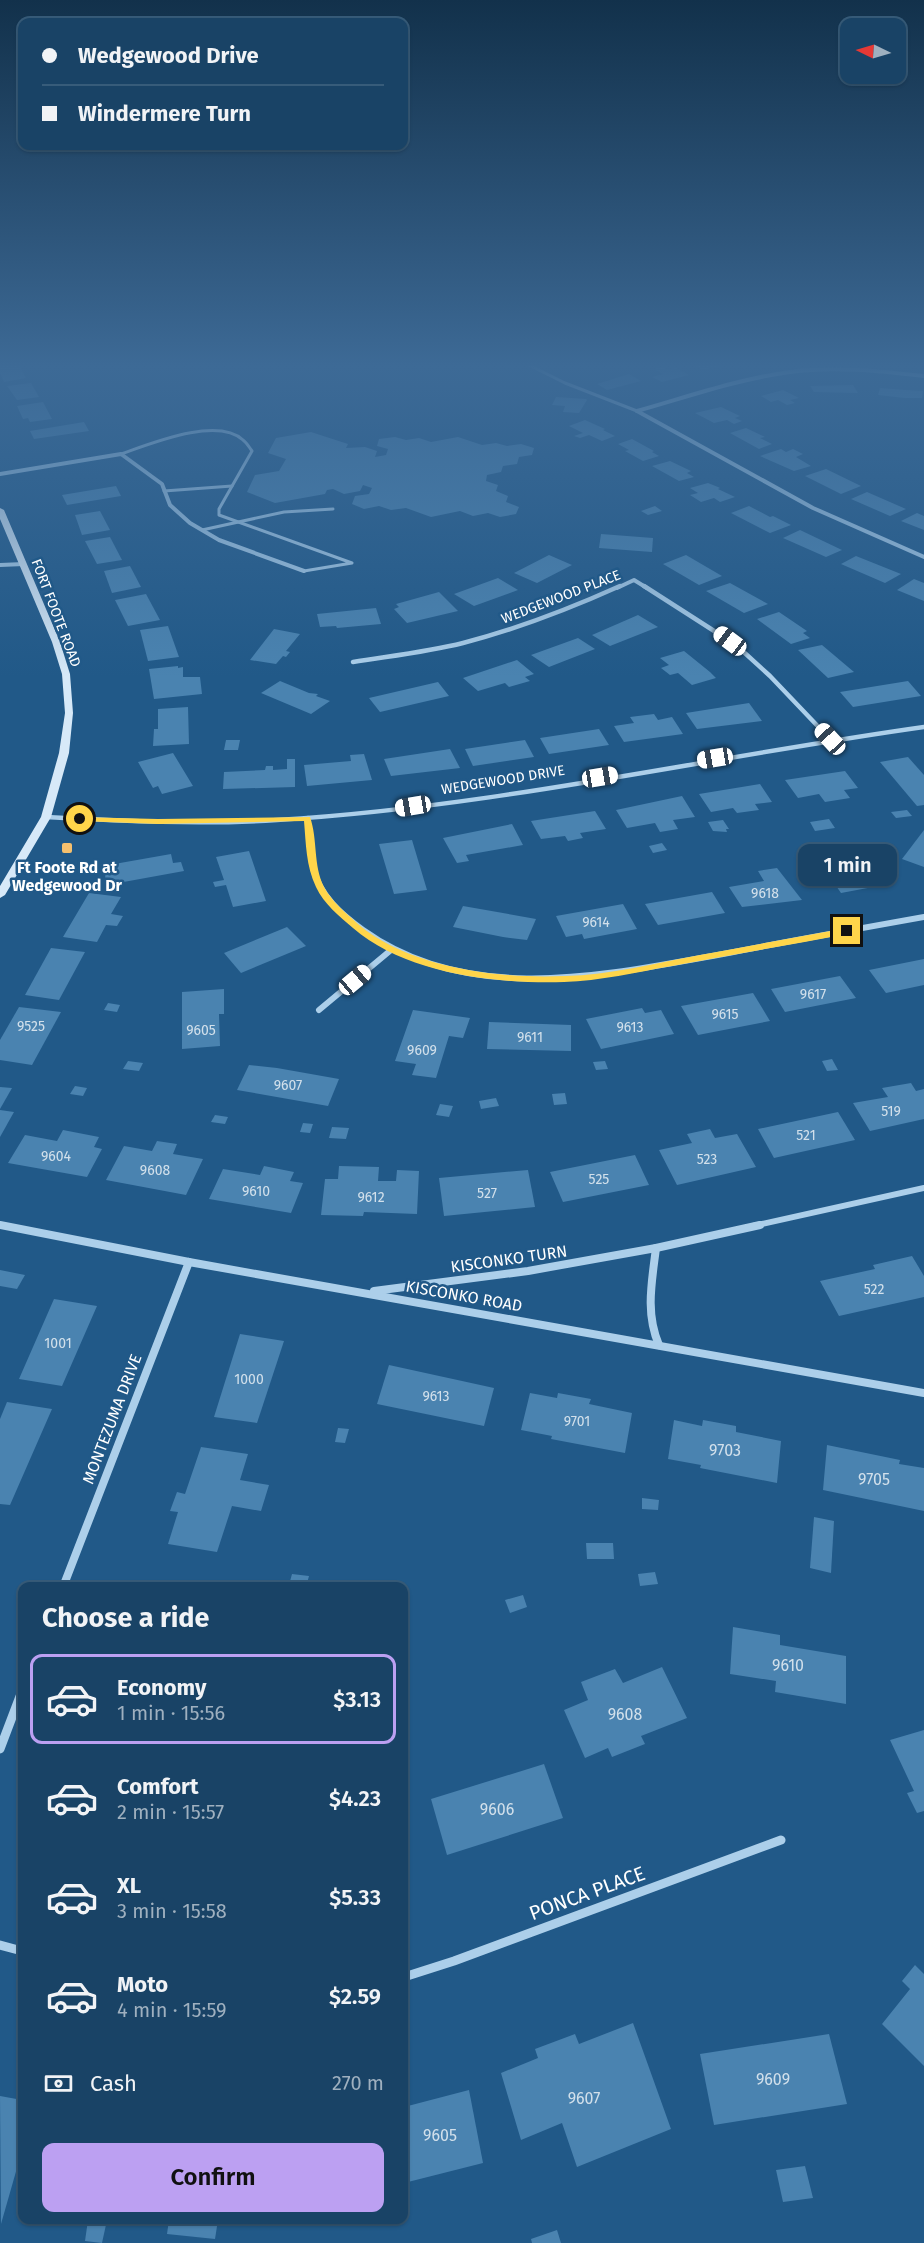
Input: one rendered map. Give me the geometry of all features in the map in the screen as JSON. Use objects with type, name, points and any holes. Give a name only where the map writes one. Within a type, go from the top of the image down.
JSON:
[{"type":"street","points":[[0,474],[38,468]]},
{"type":"street","points":[[140,468],[162,484],[170,505],[202,530],[219,540],[304,571]]},
{"type":"street","points":[[736,468],[780,493],[872,536],[924,557]]},
{"type":"street","name":"FORT FOOTE ROAD","points":[[0,510],[56,642],[66,674],[69,713],[64,753],[46,817],[0,895]]},
{"type":"street","points":[[0,565],[24,564]]},
{"type":"street","name":"WEDGEWOOD PLACE","points":[[353,662],[463,643],[596,598],[634,580],[711,627],[748,655],[777,682],[830,739]]},
{"type":"street","name":"WEDGEWOOD DRIVE","points":[[46,817],[158,821],[308,818],[507,792],[830,739],[924,727]]},
{"type":"street","points":[[308,818],[312,867],[321,889],[336,909],[363,932],[391,950],[463,973],[525,979],[565,979],[611,974],[924,917]]},
{"type":"street","points":[[319,1010],[391,950]]},
{"type":"street","name":"KISCONKO TURN","points":[[365,1292],[528,1271],[656,1248],[924,1188]]},
{"type":"street","name":"KISCONKO ROAD","points":[[0,1226],[189,1262],[924,1393]]},
{"type":"street","points":[[656,1248],[651,1312],[652,1332],[659,1345]]},
{"type":"street","name":"MONTEZUMA DRIVE","points":[[65,1582],[189,1262]]},
{"type":"street","points":[[0,1749],[18,1702]]},
{"type":"street","name":"PONCA PLACE","points":[[408,1976],[781,1840]]},
{"type":"street","points":[[0,1945],[18,1950]]},
{"type":"lane","points":[[242,468],[219,509],[219,515],[352,563],[304,571]]},
{"type":"lane","points":[[164,491],[232,486]]},
{"type":"lane","points":[[202,530],[300,510],[333,510]]},
{"type":"building","points":[[281,468],[502,468],[501,472],[487,475],[486,481],[498,485],[496,491],[508,496],[506,502],[519,507],[516,514],[500,517],[488,513],[473,516],[460,511],[431,517],[406,508],[391,510],[379,506],[364,509],[352,504],[355,496],[369,494],[372,488],[363,485],[360,491],[344,494],[333,489],[327,490],[325,494],[275,503],[247,492],[255,475],[279,471]]},
{"type":"building","points":[[655,468],[684,468],[691,471],[687,473],[694,477],[679,481]]},
{"type":"building","points":[[786,468],[805,468],[794,471]]},
{"type":"building","points":[[826,469],[861,486],[841,494],[805,476]]},
{"type":"building","points":[[708,483],[735,497],[720,502],[714,498],[701,502],[690,495],[698,493],[690,488]]},
{"type":"building","points":[[116,486],[121,496],[67,505],[62,495]]},
{"type":"building","points":[[867,492],[906,509],[890,516],[851,499]]},
{"type":"building","points":[[655,506],[662,511],[648,515],[641,511]]},
{"type":"building","points":[[749,506],[791,525],[770,533],[731,513]]},
{"type":"building","points":[[100,511],[110,530],[82,535],[75,515]]},
{"type":"building","points":[[917,513],[924,516],[924,530],[901,521]]},
{"type":"building","points":[[800,530],[842,550],[826,557],[783,538]]},
{"type":"building","points":[[601,534],[653,538],[652,552],[599,548]]},
{"type":"building","points":[[110,537],[122,560],[97,564],[85,541]]},
{"type":"building","points":[[549,555],[572,565],[537,583],[514,573]]},
{"type":"building","points":[[686,555],[722,576],[699,585],[663,564]]},
{"type":"building","points":[[856,556],[901,574],[885,583],[841,564]]},
{"type":"building","points":[[130,566],[141,587],[112,593],[104,571]]},
{"type":"building","points":[[498,578],[518,590],[474,606],[454,594]]},
{"type":"building","points":[[914,579],[924,583],[924,601],[897,590]]},
{"type":"building","points":[[730,583],[768,604],[744,613],[706,591]]},
{"type":"building","points":[[439,592],[458,611],[407,623],[394,609],[399,607],[396,604]]},
{"type":"building","points":[[146,594],[160,620],[128,626],[115,600]]},
{"type":"building","points":[[376,608],[381,624],[337,628],[336,626],[320,627],[317,614]]},
{"type":"building","points":[[779,612],[807,631],[803,633],[810,638],[791,644],[757,619]]},
{"type":"building","points":[[638,615],[658,627],[610,646],[592,635]]},
{"type":"building","points":[[168,626],[179,657],[148,661],[140,630]]},
{"type":"building","points":[[274,629],[300,634],[286,651],[290,652],[276,664],[250,660]]},
{"type":"building","points":[[578,638],[595,649],[549,667],[531,655]]},
{"type":"building","points":[[822,645],[854,672],[828,678],[798,650]]},
{"type":"building","points":[[684,651],[716,678],[692,685],[678,673],[670,675],[661,668],[669,665],[660,658]]},
{"type":"building","points":[[517,660],[534,674],[525,677],[530,681],[509,687],[505,683],[478,691],[463,678]]},
{"type":"building","points":[[178,666],[178,668],[183,667],[183,677],[200,677],[202,694],[154,699],[149,669]]},
{"type":"building","points":[[280,681],[309,693],[318,694],[316,696],[330,701],[311,714],[261,693]]},
{"type":"building","points":[[908,681],[921,696],[853,707],[840,692]]},
{"type":"building","points":[[438,682],[449,696],[380,712],[369,698]]},
{"type":"building","points":[[749,703],[762,721],[697,729],[686,713]]},
{"type":"building","points":[[188,707],[189,744],[153,746],[154,729],[158,729],[158,709]]},
{"type":"building","points":[[654,714],[658,720],[672,717],[683,734],[624,742],[614,726],[634,723],[630,717]]},
{"type":"building","points":[[599,729],[609,745],[549,754],[540,738]]},
{"type":"building","points":[[226,740],[240,740],[238,750],[224,750]]},
{"type":"building","points":[[525,740],[534,757],[473,766],[465,749]]},
{"type":"building","points":[[450,749],[460,768],[391,776],[384,759]]},
{"type":"building","points":[[173,753],[193,786],[162,794],[158,786],[153,788],[138,762]]},
{"type":"building","points":[[364,754],[372,780],[307,786],[304,765],[351,761],[350,755]]},
{"type":"building","points":[[908,757],[924,775],[924,805],[917,806],[880,762]]},
{"type":"building","points":[[287,759],[295,759],[295,787],[223,789],[224,772],[265,770],[266,766],[273,766],[273,770],[287,769]]},
{"type":"building","points":[[845,771],[858,788],[844,790],[850,798],[825,802],[819,794],[798,798],[785,780]]},
{"type":"building","points":[[760,784],[772,802],[755,804],[759,810],[737,813],[733,808],[711,812],[699,794]]},
{"type":"building","points":[[682,796],[695,817],[673,820],[678,829],[660,832],[655,823],[627,828],[616,810]]},
{"type":"building","points":[[907,810],[912,816],[896,818],[891,812]]},
{"type":"building","points":[[595,811],[606,829],[580,833],[583,838],[568,841],[565,836],[541,839],[531,821]]},
{"type":"building","points":[[829,819],[835,828],[815,831],[810,822]]},
{"type":"building","points":[[723,820],[729,829],[726,829],[727,832],[713,831],[708,822]]},
{"type":"building","points":[[512,824],[523,845],[466,855],[469,861],[457,863],[443,838]]},
{"type":"building","points":[[924,830],[924,867],[902,859]]},
{"type":"building","points":[[412,840],[427,890],[394,894],[379,844]]},
{"type":"building","points":[[662,843],[667,850],[653,853],[649,846]]},
{"type":"building","points":[[249,851],[266,901],[233,907],[226,885],[215,887],[213,882],[224,880],[216,857]]},
{"type":"building","points":[[171,854],[173,863],[181,862],[184,871],[107,885],[103,866]]},
{"type":"building","points":[[880,860],[895,880],[870,884],[873,887],[841,893],[825,870]]},
{"type":"building","points":[[777,868],[802,900],[742,907],[729,887],[764,881],[758,871]]},
{"type":"building","points":[[712,892],[725,913],[658,925],[645,904]]},
{"type":"building","points":[[89,893],[121,897],[111,914],[123,916],[117,926],[106,925],[97,942],[63,937]]},
{"type":"building","points":[[623,904],[637,929],[584,939],[582,934],[566,937],[556,916]]},
{"type":"building","points":[[463,906],[536,919],[527,940],[503,937],[453,927]]},
{"type":"building","points":[[287,927],[306,946],[241,973],[224,953]]},
{"type":"building","points":[[51,948],[85,952],[59,1000],[25,995]]},
{"type":"building","points":[[924,959],[924,985],[886,993],[869,970]]},
{"type":"building","points":[[840,976],[856,998],[785,1012],[771,989]]},
{"type":"building","points":[[224,989],[224,1014],[219,1014],[220,1046],[182,1049],[182,992]]},
{"type":"building","points":[[753,993],[770,1021],[698,1035],[681,1006]]},
{"type":"building","points":[[108,1003],[120,1005],[117,1012],[104,1010]]},
{"type":"building","points":[[19,1007],[61,1012],[32,1065],[0,1060],[0,1040]]},
{"type":"building","points":[[642,1008],[645,1013],[661,1010],[674,1034],[601,1049],[586,1019]]},
{"type":"building","points":[[413,1010],[470,1018],[463,1038],[449,1036],[436,1078],[412,1075],[416,1064],[395,1061]]},
{"type":"building","points":[[489,1022],[571,1025],[571,1051],[487,1049]]},
{"type":"building","points":[[832,1059],[838,1070],[827,1071],[822,1061]]},
{"type":"building","points":[[128,1061],[143,1063],[139,1071],[123,1069]]},
{"type":"building","points":[[605,1061],[608,1069],[596,1070],[593,1062]]},
{"type":"building","points":[[249,1065],[339,1079],[328,1106],[237,1090]]},
{"type":"building","points":[[911,1083],[916,1091],[924,1089],[924,1119],[870,1131],[853,1103],[888,1097],[882,1088]]},
{"type":"building","points":[[75,1086],[87,1088],[83,1096],[70,1094]]},
{"type":"building","points":[[0,1087],[12,1088],[0,1109]]},
{"type":"building","points":[[565,1093],[567,1104],[554,1105],[552,1094]]},
{"type":"building","points":[[496,1098],[499,1106],[481,1109],[479,1101]]},
{"type":"building","points":[[440,1104],[453,1106],[449,1117],[436,1115]]},
{"type":"building","points":[[0,1110],[14,1112],[0,1137]]},
{"type":"building","points":[[838,1112],[855,1140],[774,1158],[758,1129]]},
{"type":"building","points":[[215,1115],[228,1117],[225,1124],[211,1122]]},
{"type":"building","points":[[303,1123],[313,1124],[310,1133],[300,1132]]},
{"type":"building","points":[[332,1127],[349,1128],[346,1139],[329,1138]]},
{"type":"building","points":[[710,1129],[715,1138],[737,1134],[756,1167],[677,1185],[659,1150],[692,1143],[687,1134]]},
{"type":"building","points":[[63,1130],[99,1137],[94,1147],[102,1149],[87,1177],[8,1163],[25,1135],[57,1141]]},
{"type":"building","points":[[157,1141],[177,1144],[173,1154],[203,1159],[186,1195],[106,1180],[124,1146],[152,1151]]},
{"type":"building","points":[[635,1155],[649,1185],[563,1202],[550,1172]]},
{"type":"building","points":[[264,1166],[294,1172],[290,1181],[303,1183],[291,1213],[209,1199],[223,1169],[260,1175]]},
{"type":"building","points":[[339,1166],[379,1167],[378,1181],[396,1181],[397,1170],[419,1171],[417,1214],[364,1212],[363,1216],[321,1215],[325,1179],[338,1179]]},
{"type":"building","points":[[528,1170],[535,1207],[444,1216],[439,1178]]},
{"type":"building","points":[[912,1256],[924,1276],[924,1297],[839,1316],[820,1281],[875,1269],[873,1265]]},
{"type":"building","points":[[0,1270],[25,1275],[17,1289],[0,1286]]},
{"type":"building","points":[[54,1299],[97,1306],[62,1386],[19,1379]]},
{"type":"building","points":[[240,1334],[284,1341],[257,1423],[214,1417]]},
{"type":"building","points":[[389,1365],[494,1388],[484,1426],[377,1404]]},
{"type":"building","points":[[530,1393],[557,1398],[558,1393],[591,1399],[589,1404],[632,1413],[625,1453],[551,1439],[552,1436],[521,1430]]},
{"type":"building","points":[[7,1402],[52,1409],[10,1505],[0,1504],[0,1419]]},
{"type":"building","points":[[674,1420],[702,1426],[703,1420],[736,1426],[736,1432],[781,1441],[777,1483],[700,1468],[701,1465],[668,1459]]},
{"type":"building","points":[[338,1428],[349,1429],[345,1443],[335,1442]]},
{"type":"building","points":[[827,1445],[900,1460],[899,1464],[924,1468],[924,1511],[823,1490]]},
{"type":"building","points":[[201,1447],[248,1454],[240,1480],[269,1485],[261,1511],[232,1506],[217,1552],[168,1544],[178,1512],[170,1511],[177,1492],[185,1494]]},
{"type":"building","points":[[642,1498],[659,1500],[658,1510],[642,1509]]},
{"type":"building","points":[[814,1517],[834,1521],[831,1573],[810,1568]]},
{"type":"building","points":[[586,1543],[613,1543],[614,1559],[587,1559]]},
{"type":"building","points":[[655,1572],[658,1584],[640,1586],[638,1574]]},
{"type":"building","points":[[292,1574],[309,1576],[307,1582],[290,1582]]},
{"type":"building","points":[[523,1595],[527,1607],[510,1613],[505,1600]]},
{"type":"building","points":[[733,1627],[780,1635],[780,1645],[846,1656],[846,1704],[775,1692],[776,1681],[730,1674]]},
{"type":"building","points":[[662,1667],[687,1718],[641,1736],[645,1744],[612,1757],[608,1748],[585,1758],[564,1710],[588,1700],[581,1682],[615,1669],[623,1683]]},
{"type":"building","points":[[924,1730],[924,1811],[917,1813],[907,1793],[914,1791],[890,1740]]},
{"type":"building","points":[[544,1764],[563,1818],[447,1855],[431,1799]]},
{"type":"building","points":[[915,1965],[924,1974],[924,2066],[882,2024],[910,1989],[902,1981]]},
{"type":"building","points":[[633,2023],[671,2129],[577,2167],[562,2123],[521,2140],[501,2073],[538,2058],[535,2049],[575,2034],[579,2044]]},
{"type":"building","points":[[829,2034],[847,2104],[714,2125],[700,2054]]},
{"type":"building","points":[[469,2090],[483,2163],[408,2182],[408,2106]]},
{"type":"building","points":[[0,2096],[18,2099],[18,2168],[1,2224]]},
{"type":"building","points":[[805,2166],[813,2198],[783,2202],[776,2170]]},
{"type":"building","points":[[87,2224],[106,2224],[102,2243],[85,2241]]},
{"type":"building","points":[[168,2224],[217,2224],[215,2239],[167,2234]]},
{"type":"building","points":[[557,2230],[561,2243],[532,2243],[531,2239]]},
{"type":"place","name":"Ft Foote Rd at Wedgewood Dr","points":[[67,848]]},
{"type":"route","points":[[80,819],[235,821],[308,818],[308,843],[312,867],[321,889],[336,909],[363,932],[391,950],[454,971],[482,976],[565,979],[611,974],[847,931]]}]
